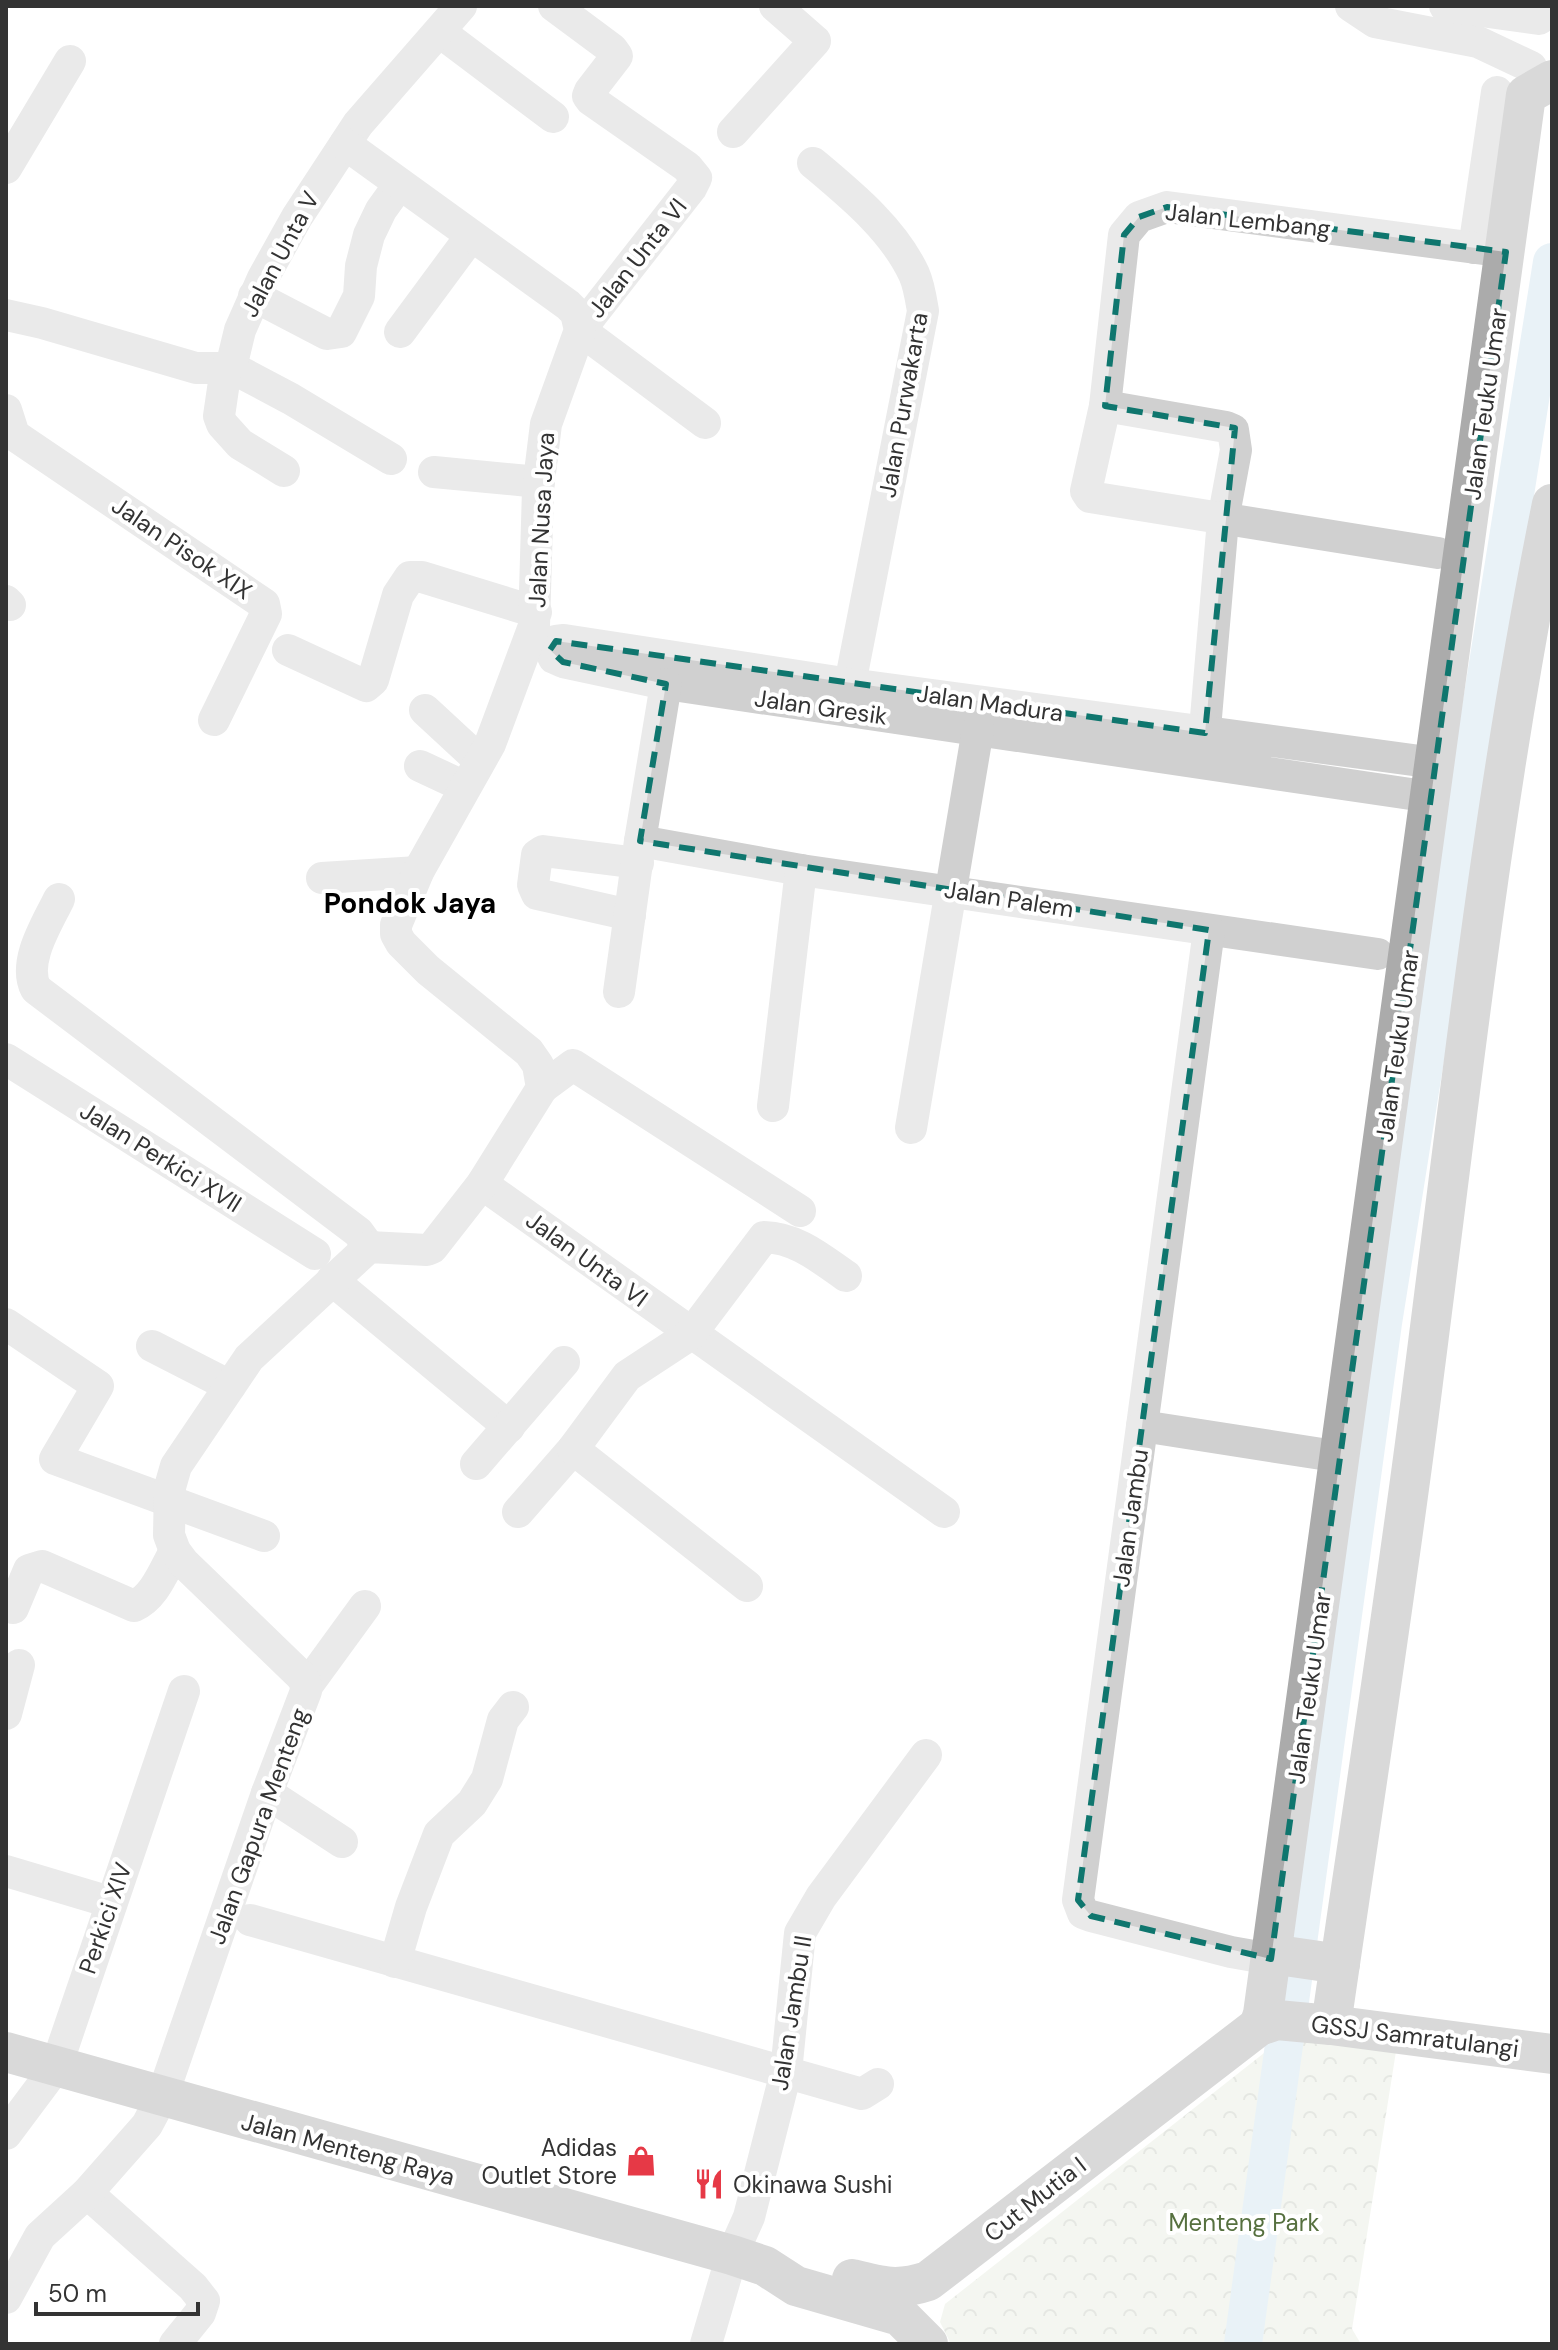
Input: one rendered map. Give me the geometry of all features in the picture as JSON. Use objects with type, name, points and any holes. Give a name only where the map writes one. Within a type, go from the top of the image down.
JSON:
[{"type":"main road","name":"Jalan Teuku Umar","points":[[1530,83],[1490,250],[1415,778],[1341,1457],[1299,1959],[1295,2024],[1263,2014],[1299,1959],[1396,1592],[1478,949],[1526,630],[1552,504]]},
{"type":"main road","name":"GSSJ Samratulangi","points":[[1295,2024],[1552,2054]]},
{"type":"main road","name":"Cut Mutia I","points":[[748,2260],[802,2266],[890,2288],[907,2288],[928,2281],[1295,2024]]},
{"type":"main road","name":"Jalan Menteng Raya","points":[[6,2052],[748,2260]]},
{"type":"main road","points":[[748,2260],[796,2286],[900,2316],[928,2344]]},
{"type":"main road","points":[[928,2281],[919,2311],[928,2344]]},
{"type":"street","points":[[461,6],[358,124],[345,144],[568,305],[576,313],[580,330],[705,423]]},
{"type":"street","name":"Jalan Unta VI","points":[[554,6],[617,56],[588,96],[687,167],[696,178],[580,330]]},
{"type":"street","points":[[733,132],[815,41],[775,6]]},
{"type":"street","points":[[1351,6],[1375,22],[1478,42],[1530,83]]},
{"type":"street","points":[[1445,6],[1540,13],[1530,83]]},
{"type":"street","points":[[440,32],[553,117]]},
{"type":"street","points":[[6,168],[70,61]]},
{"type":"street","name":"Jalan Unta V","points":[[284,471],[240,444],[222,424],[219,416],[226,368],[233,359],[240,330],[254,296],[297,217],[345,144]]},
{"type":"street","name":"Jalan Purwakarta","points":[[813,163],[857,200],[897,246],[916,277],[923,311],[850,684]]},
{"type":"street","points":[[254,296],[327,334],[341,332],[359,296],[361,266],[369,235],[381,210],[399,185]]},
{"type":"street","name":"Jalan Lembang","points":[[1438,553],[1090,497],[1086,491],[1105,406],[1124,235],[1139,217],[1167,207],[1490,250]]},
{"type":"street","points":[[400,332],[471,236]]},
{"type":"street","points":[[6,315],[196,368],[226,368],[244,374],[391,459]]},
{"type":"street","name":"Jalan Nusa Jaya","points":[[542,1088],[538,1065],[529,1052],[428,970],[396,934],[396,925],[418,872],[490,744],[519,668],[536,612],[539,482],[546,424],[580,330]]},
{"type":"street","points":[[1105,406],[1233,430],[1236,450],[1223,520],[1203,748]]},
{"type":"street","name":"Jalan Pisok XIX","points":[[6,410],[14,435],[264,604],[266,614],[214,720]]},
{"type":"street","points":[[434,472],[539,482]]},
{"type":"street","points":[[288,650],[366,686],[373,680],[398,595],[410,577],[422,577],[536,612]]},
{"type":"street","name":"Jalan Madura","points":[[550,650],[556,641],[564,640],[850,684],[1203,748]]},
{"type":"street","name":"Jalan Gresik","points":[[550,650],[554,658],[563,662],[666,684],[978,729],[1203,748],[1415,778]]},
{"type":"street","points":[[619,992],[666,684]]},
{"type":"street","points":[[425,710],[472,773]]},
{"type":"street","points":[[911,1128],[978,729]]},
{"type":"street","points":[[420,766],[472,773]]},
{"type":"street","name":"Jalan Palem","points":[[630,915],[540,896],[533,885],[537,855],[543,851],[639,852],[801,870],[1378,954]]},
{"type":"street","points":[[773,1106],[801,870]]},
{"type":"street","points":[[322,878],[418,872]]},
{"type":"street","points":[[59,899],[31,968],[36,989],[358,1232],[369,1247]]},
{"type":"street","name":"Jalan Jambu","points":[[1209,930],[1078,1906],[1083,1913],[1091,1916],[1231,1952],[1299,1959]]},
{"type":"street","name":"Jalan Perkici XVII","points":[[6,1059],[323,1267],[509,1427]]},
{"type":"street","points":[[13,1608],[29,1570],[42,1566],[134,1606],[143,1602],[175,1551],[169,1535],[168,1499],[176,1466],[249,1358],[323,1267],[369,1247],[432,1248],[482,1184],[542,1088],[573,1065],[800,1211]]},
{"type":"street","name":"Jalan Unta VI","points":[[482,1184],[944,1512]]},
{"type":"street","points":[[518,1512],[573,1449],[627,1376],[691,1334],[764,1237],[780,1237],[802,1246],[846,1276]]},
{"type":"street","points":[[6,1324],[98,1386],[55,1459],[264,1536]]},
{"type":"street","points":[[152,1346],[230,1386]]},
{"type":"street","points":[[476,1464],[564,1362]]},
{"type":"street","points":[[1142,1426],[1341,1457]]},
{"type":"street","points":[[573,1449],[747,1586]]},
{"type":"street","name":"Jalan Gapura Menteng","points":[[6,2298],[40,2236],[87,2193],[147,2125],[162,2097],[267,1793],[304,1699],[306,1687],[300,1675],[175,1551]]},
{"type":"street","points":[[306,1687],[365,1606]]},
{"type":"street","points":[[6,1714],[19,1665]]},
{"type":"street","name":"Perkici XIV","points":[[6,2134],[56,2067],[184,1691]]},
{"type":"street","points":[[395,1962],[411,1907],[439,1834],[472,1803],[487,1779],[503,1720],[513,1707]]},
{"type":"street","name":"Jalan Jambu II","points":[[706,2344],[748,2260],[749,2217],[786,2072],[800,1933],[821,1897],[926,1755]]},
{"type":"street","points":[[267,1793],[342,1842]]},
{"type":"street","points":[[6,1871],[110,1902]]},
{"type":"street","points":[[250,1920],[862,2094],[878,2084]]},
{"type":"street","points":[[87,2193],[193,2287],[204,2301],[200,2313],[175,2344]]},
{"type":"highlighted area","points":[[1167,207],[1506,252],[1271,1959],[1091,1916],[1078,1900],[1209,930],[640,841],[666,684],[563,662],[550,650],[556,641],[1205,733],[1235,428],[1105,406],[1124,235],[1139,217]]},
{"type":"green space","name":"Menteng Park","points":[[1287,2035],[1397,2045],[1352,2329],[1361,2344],[951,2344],[940,2322],[945,2304]]},
{"type":"waterway","points":[[1243,2344],[1383,1323],[1552,262]]},
{"type":"place","name":"Adidas Outlet Store","points":[[641,2161]]},
{"type":"place","name":"Okinawa Sushi","points":[[709,2184]]},
{"type":"district","name":"Pondok Jaya","points":[[410,903]]}]
